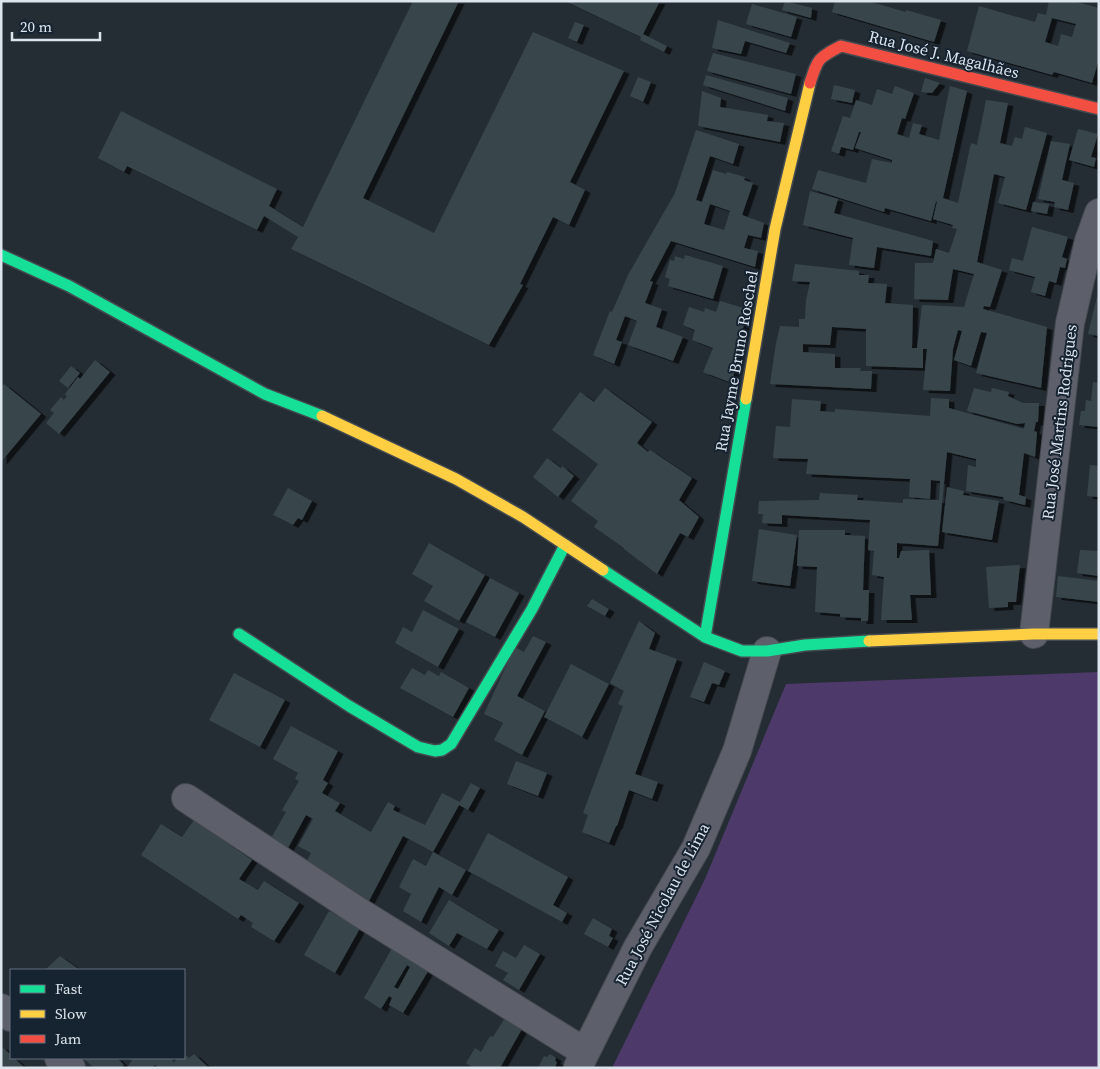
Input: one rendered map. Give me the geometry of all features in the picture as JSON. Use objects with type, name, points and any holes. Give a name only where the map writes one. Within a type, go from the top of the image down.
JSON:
[{"type":"street","name":"Rua José J. Magalhães","points":[[807,92],[817,62],[822,56],[841,46],[1099,109]]},
{"type":"street","name":"Rua Jayme Bruno Roschel","points":[[705,637],[775,229],[807,92]]},
{"type":"street","name":"Rua José Martins Rodrigues","points":[[1034,634],[1070,323],[1089,241],[1099,213]]},
{"type":"street","points":[[1,255],[69,286],[265,394],[338,422],[456,479],[523,517],[705,637],[742,651],[767,652],[805,644],[1034,634],[1099,634]]},
{"type":"street","points":[[239,634],[349,706],[418,747],[430,752],[441,752],[451,744],[532,609],[565,545]]},
{"type":"street","name":"Rua José Nicolau de Lima","points":[[581,1060],[638,947],[696,848],[736,751],[767,652]]},
{"type":"street","points":[[186,798],[581,1060]]},
{"type":"street","points":[[60,1059],[71,1068]]},
{"type":"shaded area","points":[[1099,672],[1099,1068],[612,1068],[705,879],[786,684]]},
{"type":"building","points":[[413,1],[459,1],[363,198],[434,233],[533,32],[624,71],[570,182],[585,190],[569,225],[553,217],[520,284],[523,285],[489,345],[291,249],[298,237],[264,216],[257,230],[127,166],[124,172],[98,158],[121,111],[277,189],[269,206],[303,227]]},
{"type":"building","points":[[565,1],[660,1],[643,34],[667,46],[664,52],[640,40],[641,37]]},
{"type":"building","points":[[785,1],[812,8],[811,18],[782,10]]},
{"type":"building","points":[[835,1],[867,1],[941,20],[934,42],[832,12]]},
{"type":"building","points":[[1049,1],[1073,1],[1099,8],[1099,59],[1092,83],[1054,72],[1052,75],[967,51],[979,6],[1035,22],[1038,13],[1046,15]],"holes":[[[1052,18],[1076,24],[1072,37],[1061,34],[1058,46],[1045,42]]]},
{"type":"building","points":[[752,4],[797,17],[791,37],[746,24]]},
{"type":"building","points":[[718,20],[790,43],[786,53],[745,41],[741,54],[712,48]]},
{"type":"building","points":[[575,22],[584,25],[577,42],[568,38]]},
{"type":"building","points":[[713,53],[796,74],[791,94],[707,71]]},
{"type":"building","points":[[706,75],[788,98],[785,111],[703,85]]},
{"type":"building","points":[[638,77],[651,82],[643,102],[630,96]]},
{"type":"building","points":[[925,78],[940,83],[932,93],[921,92]]},
{"type":"building","points":[[834,85],[855,90],[852,103],[831,99]]},
{"type":"building","points":[[895,86],[914,93],[905,119],[902,118],[897,134],[909,138],[913,123],[922,125],[919,134],[939,140],[950,86],[967,91],[943,198],[958,203],[971,143],[977,145],[986,100],[1008,103],[1000,143],[1012,146],[1015,137],[1022,139],[1025,127],[1047,133],[1026,210],[998,203],[1005,177],[994,174],[977,262],[1002,270],[990,307],[984,306],[983,309],[1047,327],[1041,388],[976,373],[987,333],[981,332],[971,366],[954,360],[962,331],[958,330],[953,349],[950,391],[923,390],[927,349],[923,349],[923,368],[866,366],[866,329],[832,327],[830,345],[803,344],[803,352],[835,354],[835,368],[861,368],[860,371],[872,371],[871,389],[770,384],[780,326],[799,327],[799,319],[805,319],[806,300],[810,282],[792,281],[795,264],[859,271],[859,275],[869,275],[868,283],[887,284],[885,303],[913,305],[912,348],[917,348],[922,305],[964,307],[974,274],[953,269],[948,300],[914,299],[915,263],[933,263],[936,249],[949,253],[957,229],[952,228],[953,225],[933,219],[936,201],[931,221],[885,208],[884,212],[812,189],[818,170],[866,183],[872,159],[892,163],[892,160],[855,148],[861,132],[859,132],[853,150],[841,147],[839,154],[831,151],[843,116],[850,118],[856,100],[872,105],[877,89],[892,94]]},
{"type":"building","points":[[702,91],[721,98],[720,107],[768,115],[767,121],[784,123],[780,142],[698,126]]},
{"type":"building","points":[[1078,129],[1098,134],[1091,157],[1096,158],[1094,167],[1069,160]]},
{"type":"building","points":[[696,130],[739,144],[733,164],[710,156],[696,200],[702,202],[713,170],[745,177],[744,180],[753,183],[742,215],[764,223],[761,238],[748,235],[744,248],[758,251],[755,267],[671,241],[650,281],[653,282],[645,303],[662,309],[656,327],[683,337],[673,361],[628,345],[637,321],[625,316],[616,340],[622,342],[614,364],[593,355],[610,311],[612,312],[628,275],[675,193]],"holes":[[[710,204],[730,211],[724,230],[704,224]]]},
{"type":"building","points":[[1051,141],[1070,144],[1062,180],[1074,183],[1068,210],[1054,207],[1055,202],[1038,199]]},
{"type":"building","points":[[810,191],[838,199],[834,213],[933,241],[931,256],[877,247],[874,268],[849,265],[853,238],[803,225]]},
{"type":"building","points":[[1033,202],[1049,204],[1047,214],[1031,211]]},
{"type":"building","points":[[1032,227],[1068,237],[1062,257],[1067,259],[1065,268],[1060,267],[1056,283],[1049,281],[1045,296],[1031,292],[1035,277],[1009,270],[1012,258],[1023,261]]},
{"type":"building","points":[[685,255],[723,266],[713,299],[668,286],[670,279],[665,277],[670,260],[674,261],[675,256],[684,259]]},
{"type":"building","points":[[1099,288],[1099,336],[1088,334]]},
{"type":"building","points":[[720,301],[747,309],[732,383],[703,372],[713,348],[692,340],[695,330],[683,325],[689,307],[704,312],[705,308],[716,312]]},
{"type":"building","points":[[95,360],[110,372],[59,434],[46,423],[54,413],[50,410],[61,397],[64,400],[67,396],[65,394],[78,377],[80,379]]},
{"type":"building","points":[[71,366],[80,373],[68,388],[59,381]]},
{"type":"building","points":[[1093,382],[1099,383],[1099,427],[1079,425],[1081,411],[1085,411],[1086,400],[1091,401]]},
{"type":"building","points":[[4,384],[41,414],[1,462],[1,387]]},
{"type":"building","points":[[605,388],[652,422],[637,443],[648,452],[650,450],[692,478],[679,500],[699,517],[688,537],[680,533],[657,574],[594,527],[598,521],[571,501],[598,464],[552,430],[580,392],[594,402]]},
{"type":"building","points":[[974,388],[991,392],[992,388],[1009,392],[1008,396],[1023,403],[1039,403],[1038,422],[1036,422],[1034,431],[1037,432],[1035,457],[1024,453],[1019,495],[1026,497],[1025,505],[1004,500],[1003,497],[966,491],[968,465],[976,467],[976,459],[947,452],[938,546],[897,543],[897,558],[899,558],[901,551],[929,550],[931,595],[910,595],[912,620],[881,620],[884,577],[872,575],[874,551],[868,550],[870,520],[782,515],[782,524],[762,523],[763,514],[758,514],[759,501],[819,500],[820,493],[858,495],[857,500],[903,503],[903,499],[939,500],[940,481],[931,480],[930,499],[909,497],[910,479],[806,474],[808,459],[773,458],[776,426],[790,427],[792,399],[821,401],[820,411],[835,412],[835,409],[930,416],[931,398],[949,399],[949,408],[1024,429],[1025,423],[1017,424],[967,411]]},
{"type":"building","points":[[547,458],[561,468],[562,466],[574,476],[558,497],[533,477]]},
{"type":"building","points":[[1090,465],[1099,466],[1099,497],[1087,496]]},
{"type":"building","points":[[947,487],[964,491],[963,495],[999,501],[992,540],[942,532]]},
{"type":"building","points":[[288,488],[312,501],[302,520],[298,518],[293,525],[273,515]]},
{"type":"building","points":[[759,529],[797,535],[790,586],[752,581]]},
{"type":"building","points":[[799,530],[845,530],[845,535],[865,536],[863,590],[869,590],[868,621],[861,621],[861,618],[840,617],[840,614],[815,612],[817,567],[797,566]]},
{"type":"building","points":[[429,543],[485,575],[459,621],[424,601],[433,586],[412,574]]},
{"type":"building","points":[[1080,550],[1099,551],[1099,576],[1077,573]]},
{"type":"building","points":[[1020,565],[1016,602],[1008,602],[1008,607],[989,608],[986,567]]},
{"type":"building","points":[[1058,576],[1099,581],[1099,602],[1056,597]]},
{"type":"building","points":[[490,578],[519,593],[495,637],[466,622]]},
{"type":"building","points":[[592,599],[609,609],[605,616],[587,606]]},
{"type":"building","points":[[423,610],[459,629],[438,667],[395,643],[403,627],[412,632]]},
{"type":"building","points":[[639,621],[655,633],[649,649],[677,659],[635,774],[658,782],[652,799],[629,790],[609,843],[582,832],[588,815],[583,813],[623,706],[618,704],[624,691],[610,683]]},
{"type":"building","points":[[533,636],[546,642],[517,696],[545,711],[522,755],[494,740],[503,723],[484,714],[515,647],[524,652]]},
{"type":"building","points":[[704,662],[725,671],[719,685],[712,683],[704,702],[690,697]]},
{"type":"building","points":[[571,664],[609,684],[582,737],[544,717]]},
{"type":"building","points":[[412,668],[425,675],[428,670],[439,676],[441,672],[469,688],[453,717],[400,688]]},
{"type":"building","points":[[234,673],[285,700],[260,747],[209,720]]},
{"type":"building","points":[[291,726],[338,751],[323,780],[328,783],[322,793],[340,803],[335,811],[371,832],[388,802],[395,806],[393,810],[425,825],[442,793],[460,802],[471,783],[480,788],[468,810],[459,805],[433,852],[403,836],[369,901],[305,865],[311,853],[298,846],[313,819],[306,815],[287,850],[270,840],[286,812],[282,810],[299,781],[295,779],[298,773],[273,759]]},
{"type":"building","points":[[516,761],[547,773],[538,796],[507,784]]},
{"type":"building","points":[[194,820],[252,860],[239,879],[258,890],[264,881],[299,903],[274,941],[251,927],[253,923],[241,915],[238,919],[141,855],[161,824],[182,837]]},
{"type":"building","points":[[488,833],[568,877],[553,905],[567,913],[562,922],[468,871]]},
{"type":"building","points":[[433,852],[466,870],[452,895],[439,887],[421,922],[403,911],[411,894],[399,887],[413,859],[426,866]]},
{"type":"building","points":[[449,900],[499,930],[487,949],[457,933],[449,946],[429,933]]},
{"type":"building","points":[[329,911],[352,923],[363,923],[335,973],[304,955]]},
{"type":"building","points":[[593,918],[612,929],[609,936],[613,938],[608,947],[584,934]]},
{"type":"building","points":[[396,941],[433,963],[403,1013],[389,1005],[392,998],[389,996],[381,1009],[364,998]],"holes":[[[407,965],[410,967],[398,989],[394,987]]]},
{"type":"building","points":[[524,945],[540,954],[519,990],[503,980],[508,973],[495,966],[503,951],[516,958]]},
{"type":"building","points":[[60,956],[79,969],[46,969]]},
{"type":"building","points":[[510,1010],[527,1020],[500,1068],[473,1068],[466,1063],[475,1048],[481,1052],[490,1036],[493,1037]]},
{"type":"building","points":[[1,1046],[10,1054],[10,1059],[15,1059],[25,1068],[1,1068]]},
{"type":"building","points":[[194,1054],[209,1068],[158,1068],[155,1065],[152,1068],[127,1068],[131,1059],[171,1059],[174,1062],[177,1059],[185,1059],[185,1055],[189,1058]]},
{"type":"building","points":[[550,1054],[556,1058],[555,1068],[538,1068],[544,1056],[547,1057]]},
{"type":"building","points":[[84,1059],[118,1059],[124,1065],[121,1068],[94,1068]]},
{"type":"traffic: fast","points":[[1,255],[69,286],[265,394],[322,416]]},
{"type":"traffic: fast","points":[[705,637],[746,399]]},
{"type":"traffic: fast","points":[[239,634],[349,706],[418,747],[435,751],[442,750],[451,744],[532,609],[565,545]]},
{"type":"traffic: fast","points":[[603,570],[705,637],[742,651],[767,651],[805,645],[869,641]]},
{"type":"traffic: slow","points":[[746,399],[775,229],[810,83]]},
{"type":"traffic: slow","points":[[322,416],[456,479],[523,517],[603,570]]},
{"type":"traffic: slow","points":[[869,641],[1034,634],[1099,634]]},
{"type":"traffic: jam","points":[[810,83],[817,63],[823,56],[841,46],[1099,109]]}]
